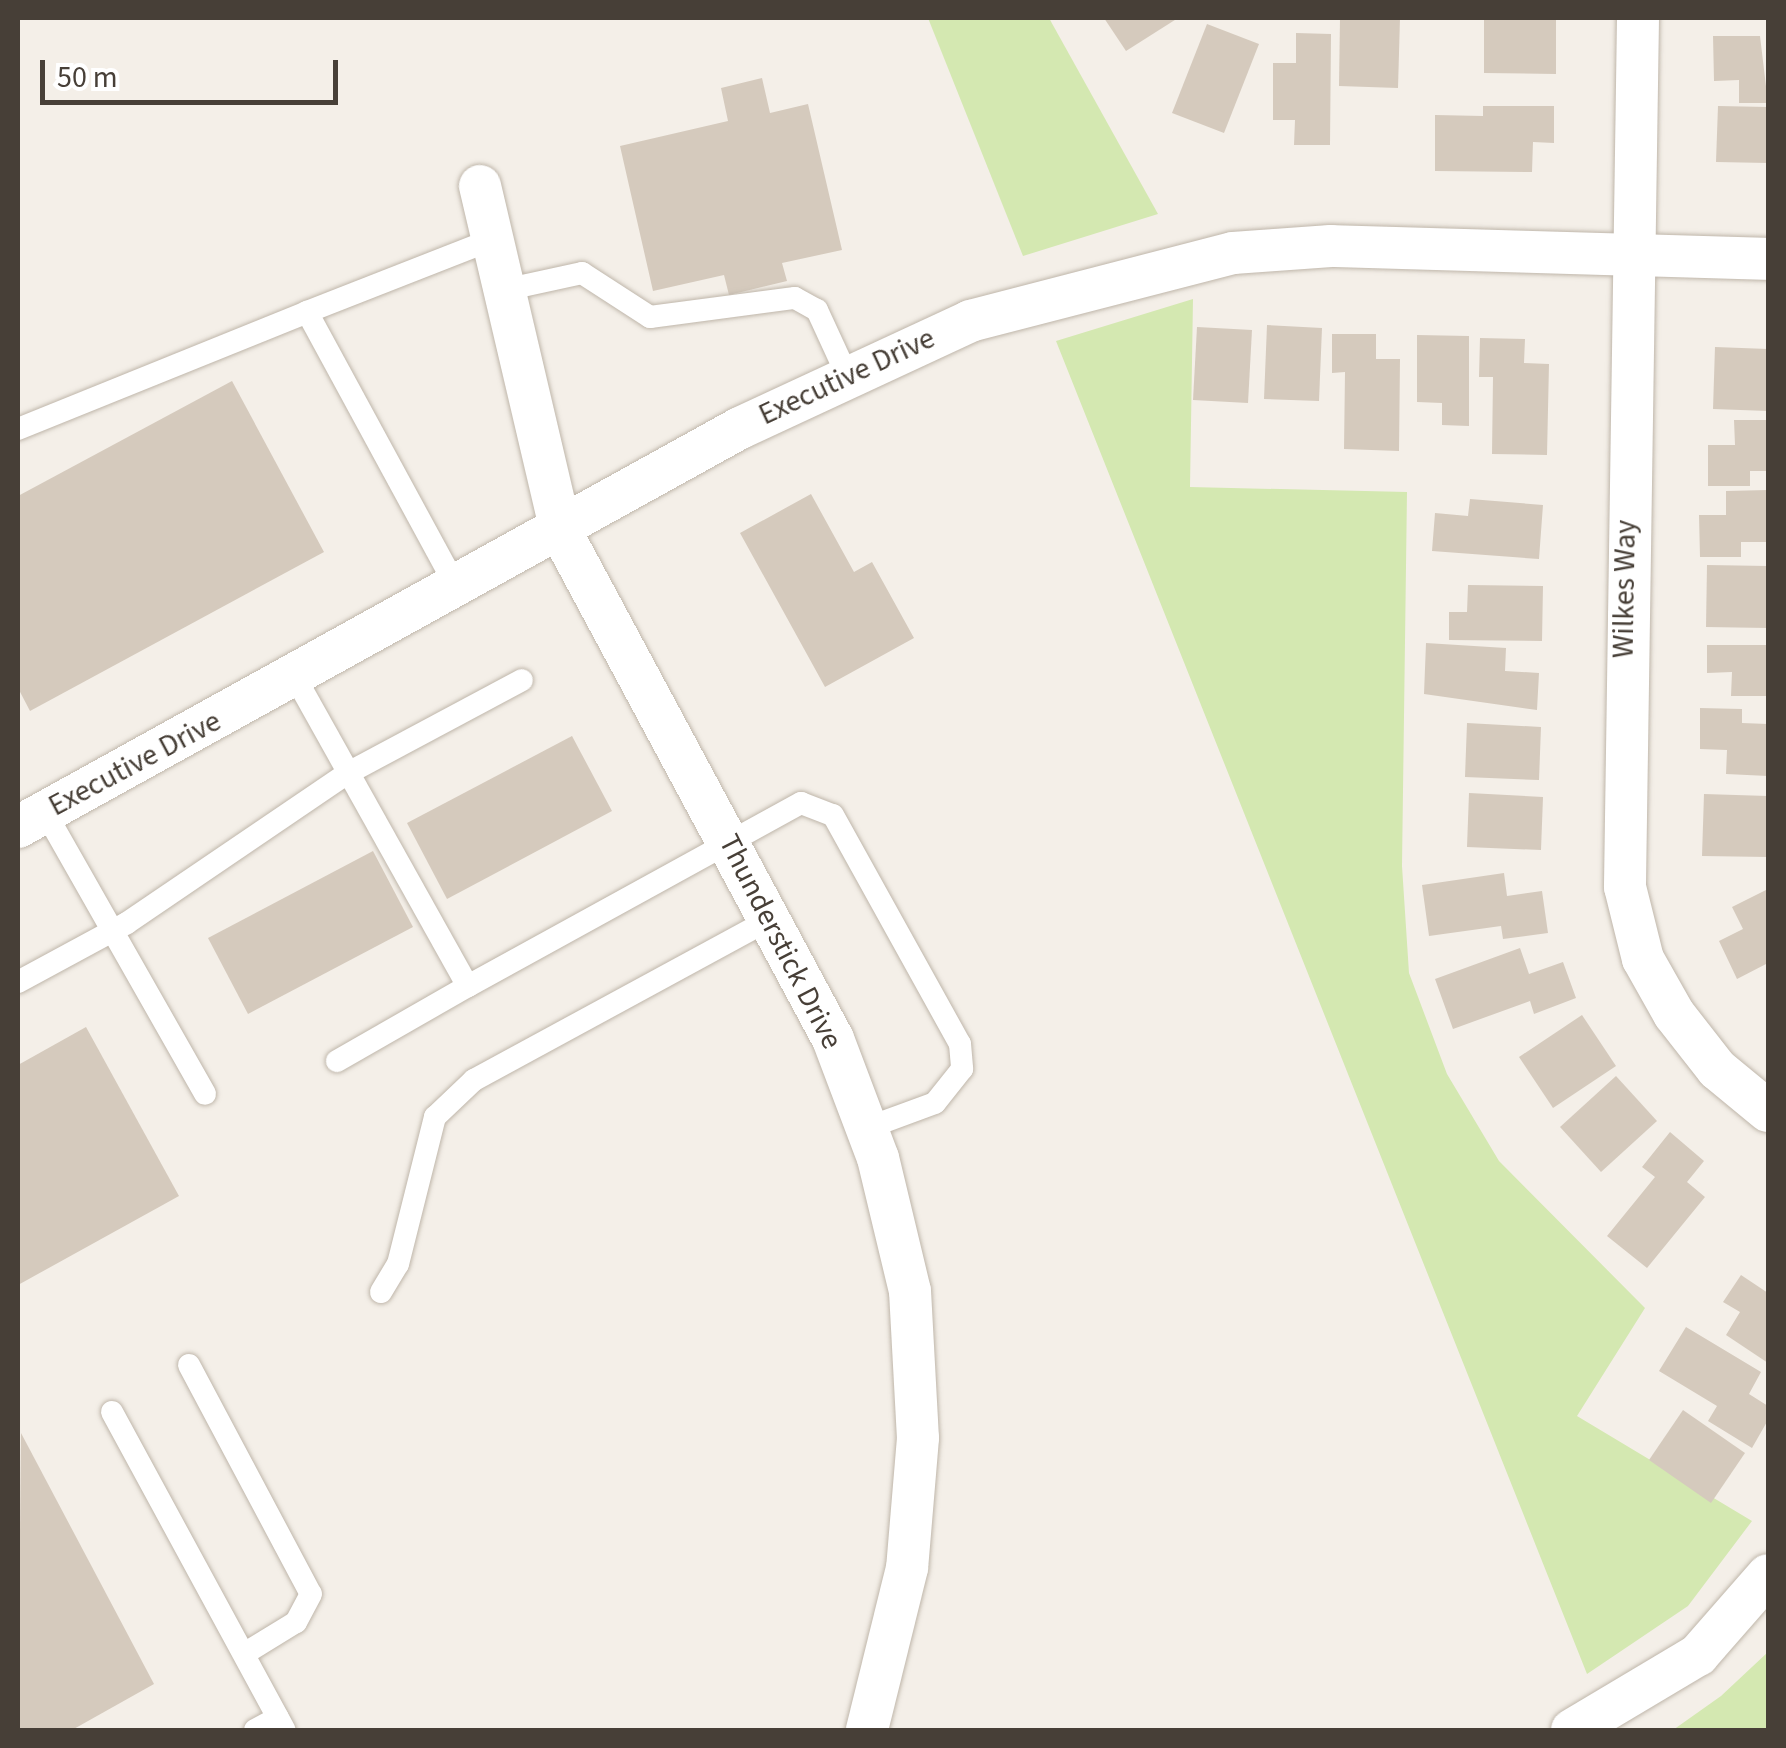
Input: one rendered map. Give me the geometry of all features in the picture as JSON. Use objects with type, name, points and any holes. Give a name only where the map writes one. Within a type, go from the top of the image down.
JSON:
[{"type":"street","name":"Wilkes Way","points":[[1638,18],[1625,888],[1643,959],[1674,1014],[1717,1069],[1768,1111]]},
{"type":"street","name":"Thunderstick Drive","points":[[480,186],[560,532],[833,1039],[867,1128],[910,1290],[918,1438],[907,1568],[867,1730]]},
{"type":"street","name":"Executive Drive","points":[[27,816],[295,677],[846,373],[970,321],[1234,253],[1331,246],[1634,260],[1768,259]]},
{"type":"street","points":[[1572,1730],[1698,1655],[1768,1575]]},
{"type":"lane","points":[[18,429],[492,239]]},
{"type":"lane","points":[[504,290],[582,273],[650,317],[796,298],[817,310],[846,373]]},
{"type":"lane","points":[[307,312],[457,588]]},
{"type":"lane","points":[[295,677],[468,986]]},
{"type":"lane","points":[[18,982],[112,931],[348,773],[522,680]]},
{"type":"lane","points":[[337,1061],[728,839],[800,803],[833,815],[960,1044],[962,1069],[935,1103],[867,1128]]},
{"type":"lane","points":[[27,816],[112,931],[206,1094]]},
{"type":"lane","points":[[381,1292],[398,1264],[434,1117],[474,1080],[769,920]]},
{"type":"lane","points":[[189,1365],[311,1594],[296,1622],[244,1654]]},
{"type":"lane","points":[[112,1412],[282,1724],[255,1730]]},
{"type":"green space","points":[[928,18],[1049,18],[1158,214],[1023,256]]},
{"type":"green space","points":[[1193,299],[1190,487],[1407,492],[1402,866],[1409,973],[1447,1074],[1499,1161],[1645,1308],[1577,1416],[1752,1521],[1688,1606],[1587,1674],[1056,341]]},
{"type":"green space","points":[[1768,1652],[1768,1730],[1673,1730],[1721,1696]]},
{"type":"building","points":[[1104,18],[1178,18],[1126,51]]},
{"type":"building","points":[[1340,18],[1400,18],[1398,88],[1339,86]]},
{"type":"building","points":[[1484,18],[1556,18],[1556,74],[1484,73]]},
{"type":"building","points":[[1207,24],[1259,44],[1224,133],[1172,113]]},
{"type":"building","points":[[1296,33],[1331,34],[1330,145],[1294,145],[1295,120],[1273,120],[1273,63],[1296,63]]},
{"type":"building","points":[[1713,36],[1760,36],[1768,103],[1739,103],[1739,80],[1714,81]]},
{"type":"building","points":[[762,78],[770,113],[808,104],[842,250],[782,263],[787,281],[729,295],[724,275],[653,291],[620,146],[728,121],[721,88]]},
{"type":"building","points":[[1483,106],[1554,106],[1554,143],[1533,142],[1532,172],[1435,171],[1435,115],[1483,116]]},
{"type":"building","points":[[1718,106],[1768,107],[1768,163],[1716,162]]},
{"type":"building","points":[[1267,325],[1322,328],[1319,401],[1264,399]]},
{"type":"building","points":[[1197,327],[1252,330],[1248,403],[1193,400]]},
{"type":"building","points":[[1332,334],[1376,334],[1376,359],[1400,359],[1399,451],[1344,449],[1345,372],[1332,373]]},
{"type":"building","points":[[1417,335],[1469,336],[1469,426],[1442,425],[1442,403],[1417,402]]},
{"type":"building","points":[[1480,338],[1525,339],[1524,363],[1549,364],[1547,455],[1492,454],[1493,377],[1479,377]]},
{"type":"building","points":[[1715,347],[1768,349],[1768,411],[1713,409]]},
{"type":"building","points":[[232,381],[324,552],[30,711],[18,688],[18,496]]},
{"type":"building","points":[[1734,420],[1768,420],[1768,471],[1750,471],[1750,486],[1708,486],[1708,445],[1735,445]]},
{"type":"building","points":[[1768,490],[1768,542],[1741,542],[1741,557],[1700,557],[1699,515],[1726,515],[1726,491]]},
{"type":"building","points":[[811,494],[854,572],[872,562],[914,638],[825,687],[740,533]]},
{"type":"building","points":[[1470,499],[1543,505],[1539,559],[1432,551],[1435,513],[1468,516]]},
{"type":"building","points":[[1707,565],[1768,566],[1768,628],[1706,627]]},
{"type":"building","points":[[1468,585],[1543,586],[1542,641],[1449,640],[1449,612],[1467,612]]},
{"type":"building","points":[[1426,643],[1506,648],[1505,671],[1539,673],[1537,710],[1424,694]]},
{"type":"building","points":[[1707,645],[1768,645],[1768,696],[1731,696],[1732,672],[1707,673]]},
{"type":"building","points":[[1700,708],[1742,709],[1742,723],[1768,724],[1768,776],[1726,774],[1727,750],[1700,749]]},
{"type":"building","points":[[1467,723],[1541,727],[1539,780],[1465,777]]},
{"type":"building","points":[[572,736],[612,811],[447,899],[407,823]]},
{"type":"building","points":[[1469,793],[1543,797],[1541,850],[1467,847]]},
{"type":"building","points":[[1704,794],[1768,796],[1768,857],[1702,856]]},
{"type":"building","points":[[373,851],[413,927],[248,1014],[208,938]]},
{"type":"building","points":[[1504,873],[1507,896],[1542,891],[1548,933],[1503,939],[1501,926],[1429,936],[1422,885]]},
{"type":"building","points":[[1768,889],[1768,963],[1737,979],[1719,941],[1743,929],[1732,907]]},
{"type":"building","points":[[1520,948],[1529,974],[1563,962],[1576,998],[1534,1014],[1530,1001],[1453,1029],[1435,979]]},
{"type":"building","points":[[1582,1015],[1616,1066],[1553,1108],[1519,1057]]},
{"type":"building","points":[[86,1027],[179,1196],[18,1285],[18,1065]]},
{"type":"building","points":[[1616,1076],[1657,1121],[1601,1172],[1560,1127]]},
{"type":"building","points":[[1670,1132],[1704,1161],[1687,1182],[1705,1197],[1647,1268],[1607,1236],[1655,1177],[1642,1167]]},
{"type":"building","points":[[1741,1275],[1768,1293],[1768,1363],[1726,1335],[1740,1312],[1723,1302]]},
{"type":"building","points":[[1686,1327],[1761,1372],[1749,1394],[1768,1406],[1768,1420],[1752,1448],[1708,1421],[1717,1406],[1659,1371]]},
{"type":"building","points":[[1683,1410],[1745,1453],[1711,1503],[1649,1460]]},
{"type":"building","points":[[21,1433],[154,1684],[72,1730],[18,1730]]}]
